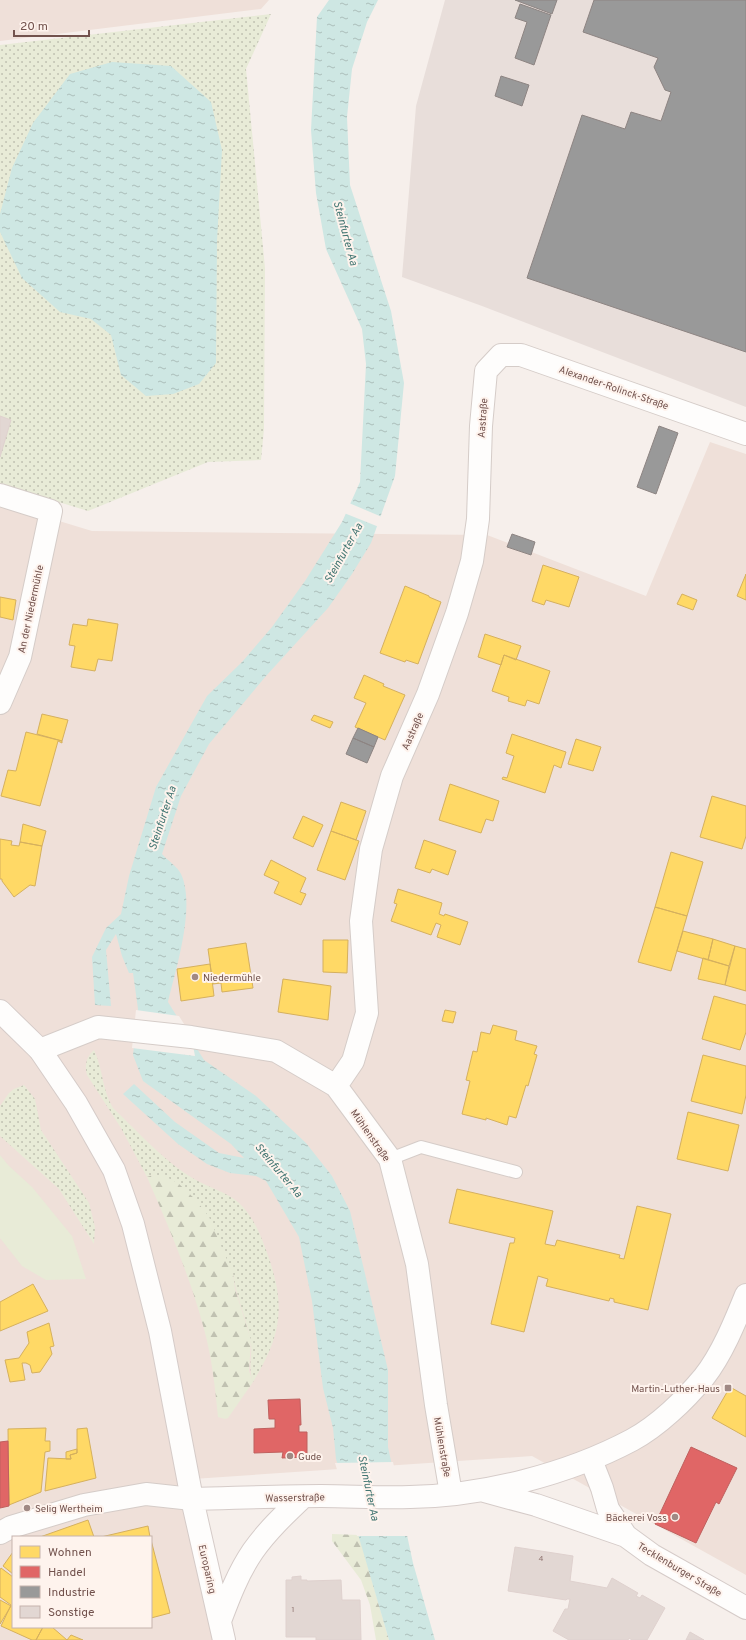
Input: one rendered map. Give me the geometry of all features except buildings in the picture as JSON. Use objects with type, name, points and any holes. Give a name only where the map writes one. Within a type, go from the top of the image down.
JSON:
[{"type":"street","name":"Alexander-Rolinck-Straße","points":[[486,371],[501,356],[521,355],[746,434]]},
{"type":"street","name":"Aastraße","points":[[336,1086],[352,1061],[367,1013],[361,921],[371,849],[392,776],[428,694],[458,613],[472,561],[478,519],[481,426],[486,371]]},
{"type":"street","name":"An der Niedermühle","points":[[0,495],[51,511],[20,657],[5,678],[0,703]]},
{"type":"street","points":[[0,1011],[40,1050],[76,1103],[114,1170],[133,1224],[160,1331],[192,1499]]},
{"type":"street","name":"Mühlenstraße","points":[[40,1050],[98,1027],[191,1036],[276,1051],[336,1086],[390,1159],[417,1264],[436,1405],[451,1494]]},
{"type":"street","name":"Wasserstraße","points":[[0,1533],[11,1527],[92,1504],[146,1494],[192,1499],[311,1496],[411,1497],[451,1494],[482,1491],[591,1460],[633,1440],[673,1411],[705,1376],[729,1336],[746,1295]]},
{"type":"street","name":"Tecklenburger Straße","points":[[591,1460],[602,1488],[608,1509],[626,1536],[652,1555],[746,1608]]},
{"type":"street","points":[[482,1491],[536,1505],[626,1536]]},
{"type":"street","points":[[222,1631],[234,1584],[252,1552],[272,1528],[311,1496]]},
{"type":"street","name":"Europaring","points":[[192,1499],[222,1631]]},
{"type":"lane","points":[[390,1159],[421,1147],[516,1172]]},
{"type":"shaded area","points":[[0,0],[269,0],[261,9],[0,41]]},
{"type":"shaded area","points":[[445,0],[746,0],[746,407],[402,277],[416,106]]},
{"type":"shaded area","points":[[710,442],[746,454],[746,1575],[532,1456],[178,1480],[214,1640],[0,1640],[0,503],[92,531],[487,535],[646,596]]},
{"type":"green space","points":[[271,14],[246,69],[265,268],[264,429],[261,460],[208,462],[88,511],[0,484],[0,45]]},
{"type":"green space","points":[[94,1050],[109,1101],[113,1108],[153,1147],[185,1174],[224,1193],[239,1203],[248,1213],[258,1231],[272,1269],[277,1287],[279,1303],[276,1333],[263,1364],[253,1382],[251,1376],[251,1344],[236,1291],[233,1274],[153,1175],[147,1177],[121,1128],[87,1075],[87,1061]]},
{"type":"green space","points":[[24,1085],[35,1099],[41,1130],[89,1203],[95,1227],[94,1244],[59,1189],[0,1136],[0,1106],[9,1093]]},
{"type":"green space","points":[[0,1155],[8,1165],[32,1187],[72,1236],[86,1279],[46,1280],[22,1266],[0,1238]]},
{"type":"green space","points":[[153,1175],[164,1176],[178,1183],[196,1200],[209,1217],[233,1274],[235,1289],[251,1340],[249,1371],[253,1382],[228,1418],[225,1419],[218,1417],[209,1351],[204,1329],[186,1271],[147,1177]]},
{"type":"green space","points":[[332,1534],[359,1535],[389,1640],[376,1640],[370,1605],[361,1580],[332,1541]]},
{"type":"water","name":"Steinfurter Aa","points":[[329,0],[378,0],[367,22],[352,69],[347,117],[350,185],[391,311],[404,383],[395,476],[371,543],[352,574],[328,608],[266,676],[209,744],[181,796],[162,854],[181,874],[185,887],[186,903],[186,920],[180,955],[168,1002],[204,1060],[256,1096],[306,1143],[332,1176],[350,1211],[388,1370],[388,1447],[413,1563],[435,1640],[389,1640],[336,1459],[333,1428],[323,1388],[312,1301],[299,1237],[266,1181],[256,1176],[230,1173],[207,1164],[178,1144],[123,1094],[134,1084],[175,1122],[219,1153],[244,1158],[231,1144],[143,1081],[133,1055],[138,1009],[133,973],[129,973],[122,956],[116,934],[106,950],[111,1006],[95,1005],[92,957],[106,928],[121,914],[129,876],[156,787],[207,696],[242,662],[272,627],[305,581],[342,522],[360,482],[366,364],[362,329],[326,249],[316,193],[311,130],[317,17]]},
{"type":"water","points":[[112,62],[171,66],[211,102],[222,150],[217,241],[216,363],[199,384],[173,394],[146,396],[121,375],[111,335],[91,319],[60,312],[22,278],[0,232],[0,214],[12,168],[33,123],[70,74]]},
{"type":"pier","points":[[349,503],[382,517],[379,527],[344,513]]},
{"type":"pier","points":[[136,1010],[179,1016],[191,1035],[195,1056],[132,1048]]},
{"type":"pier","points":[[393,1462],[409,1536],[357,1536],[335,1463]]},
{"type":"place","name":"Niedermühle","points":[[195,977]]},
{"type":"place","name":"Martin-Luther-Haus","points":[[728,1388]]},
{"type":"place","name":"Gude","points":[[290,1456]]},
{"type":"place","name":"Selig Wertheim","points":[[27,1508]]},
{"type":"place","name":"Bäckerei Voss","points":[[675,1517]]}]
